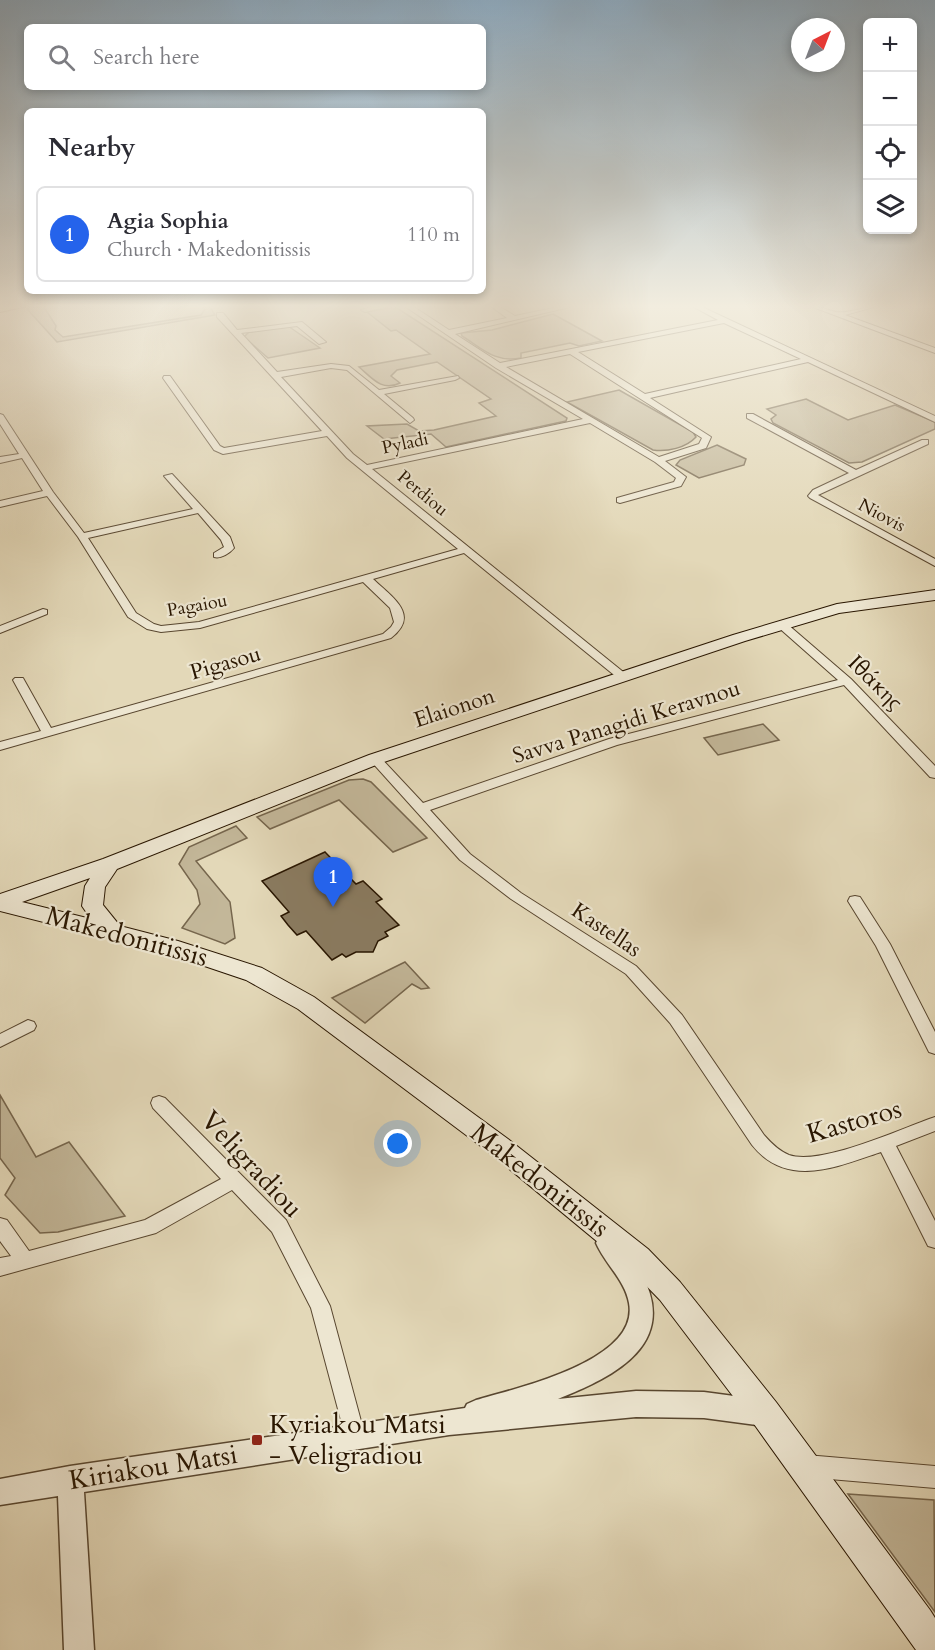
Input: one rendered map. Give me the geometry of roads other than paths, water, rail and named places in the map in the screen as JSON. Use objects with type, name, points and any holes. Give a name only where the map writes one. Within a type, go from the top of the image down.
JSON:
[{"type":"main road","name":"Elaionon","points":[[0,903],[110,864],[375,759],[623,677],[837,609],[935,595]]},
{"type":"main road","points":[[110,864],[95,886],[92,906],[114,932]]},
{"type":"main road","name":"Makedonitissis","points":[[0,903],[233,966],[277,985],[306,1003],[499,1146],[638,1258],[670,1291],[765,1413],[918,1622],[935,1650]]},
{"type":"street","points":[[171,384],[217,448],[223,451],[327,433]]},
{"type":"street","name":"Perdiou","points":[[284,384],[327,433],[366,468],[623,677]]},
{"type":"street","points":[[369,384],[410,420]]},
{"type":"street","points":[[380,392],[423,384]]},
{"type":"street","points":[[530,384],[658,460],[682,479],[678,484],[620,500]]},
{"type":"street","points":[[622,384],[707,436],[703,446],[658,460]]},
{"type":"street","points":[[642,397],[700,384]]},
{"type":"street","points":[[859,384],[935,419]]},
{"type":"street","points":[[750,416],[855,473],[930,440]]},
{"type":"street","name":"Pagaiou","points":[[0,417],[49,493],[82,536],[132,615],[151,627],[200,625],[465,550]]},
{"type":"street","name":"Pyladi","points":[[366,468],[592,420]]},
{"type":"street","points":[[0,460],[25,455]]},
{"type":"street","name":"Niovis","points":[[855,473],[816,492],[813,496],[935,563]]},
{"type":"street","points":[[169,476],[226,539],[229,548],[218,555]]},
{"type":"street","points":[[0,504],[49,493]]},
{"type":"street","points":[[82,536],[200,510]]},
{"type":"street","name":"Pigasou","points":[[0,746],[387,636],[396,631],[401,623],[399,613],[366,579]]},
{"type":"street","points":[[0,630],[43,612]]},
{"type":"street","name":"Ιθάκης","points":[[782,625],[847,681],[935,774]]},
{"type":"street","points":[[19,680],[47,731]]},
{"type":"street","name":"Savva Panagidi Keravnou","points":[[420,809],[614,742],[847,681]]},
{"type":"street","name":"Kastellas","points":[[375,759],[465,857],[516,896],[631,970],[676,1019],[765,1149],[787,1162]]},
{"type":"street","points":[[855,901],[883,944],[935,1048]]},
{"type":"street","points":[[0,1041],[28,1026]]},
{"type":"street","name":"Veligradiou","points":[[159,1103],[279,1226],[320,1306],[354,1436]]},
{"type":"street","name":"Kastoros","points":[[787,1162],[811,1164],[885,1143],[935,1124]]},
{"type":"street","points":[[885,1143],[935,1240]]},
{"type":"street","points":[[0,1267],[149,1227],[235,1180]]},
{"type":"street","name":"Kiriakou Matsi","points":[[449,1422],[582,1377],[609,1365],[628,1350],[638,1332],[642,1316],[639,1298],[627,1271],[589,1218]]},
{"type":"street","points":[[0,1226],[25,1260]]},
{"type":"street","name":"Kiriakou Matsi","points":[[0,1492],[70,1479],[449,1422],[636,1404],[704,1406],[765,1413]]},
{"type":"street","points":[[801,1465],[935,1478]]},
{"type":"street","points":[[70,1479],[79,1650]]},
{"type":"place","name":"Agia Sophia","points":[[333,907]]},
{"type":"place","name":"Kyriakou Matsi - Veligradiou","points":[[257,1440]]}]
